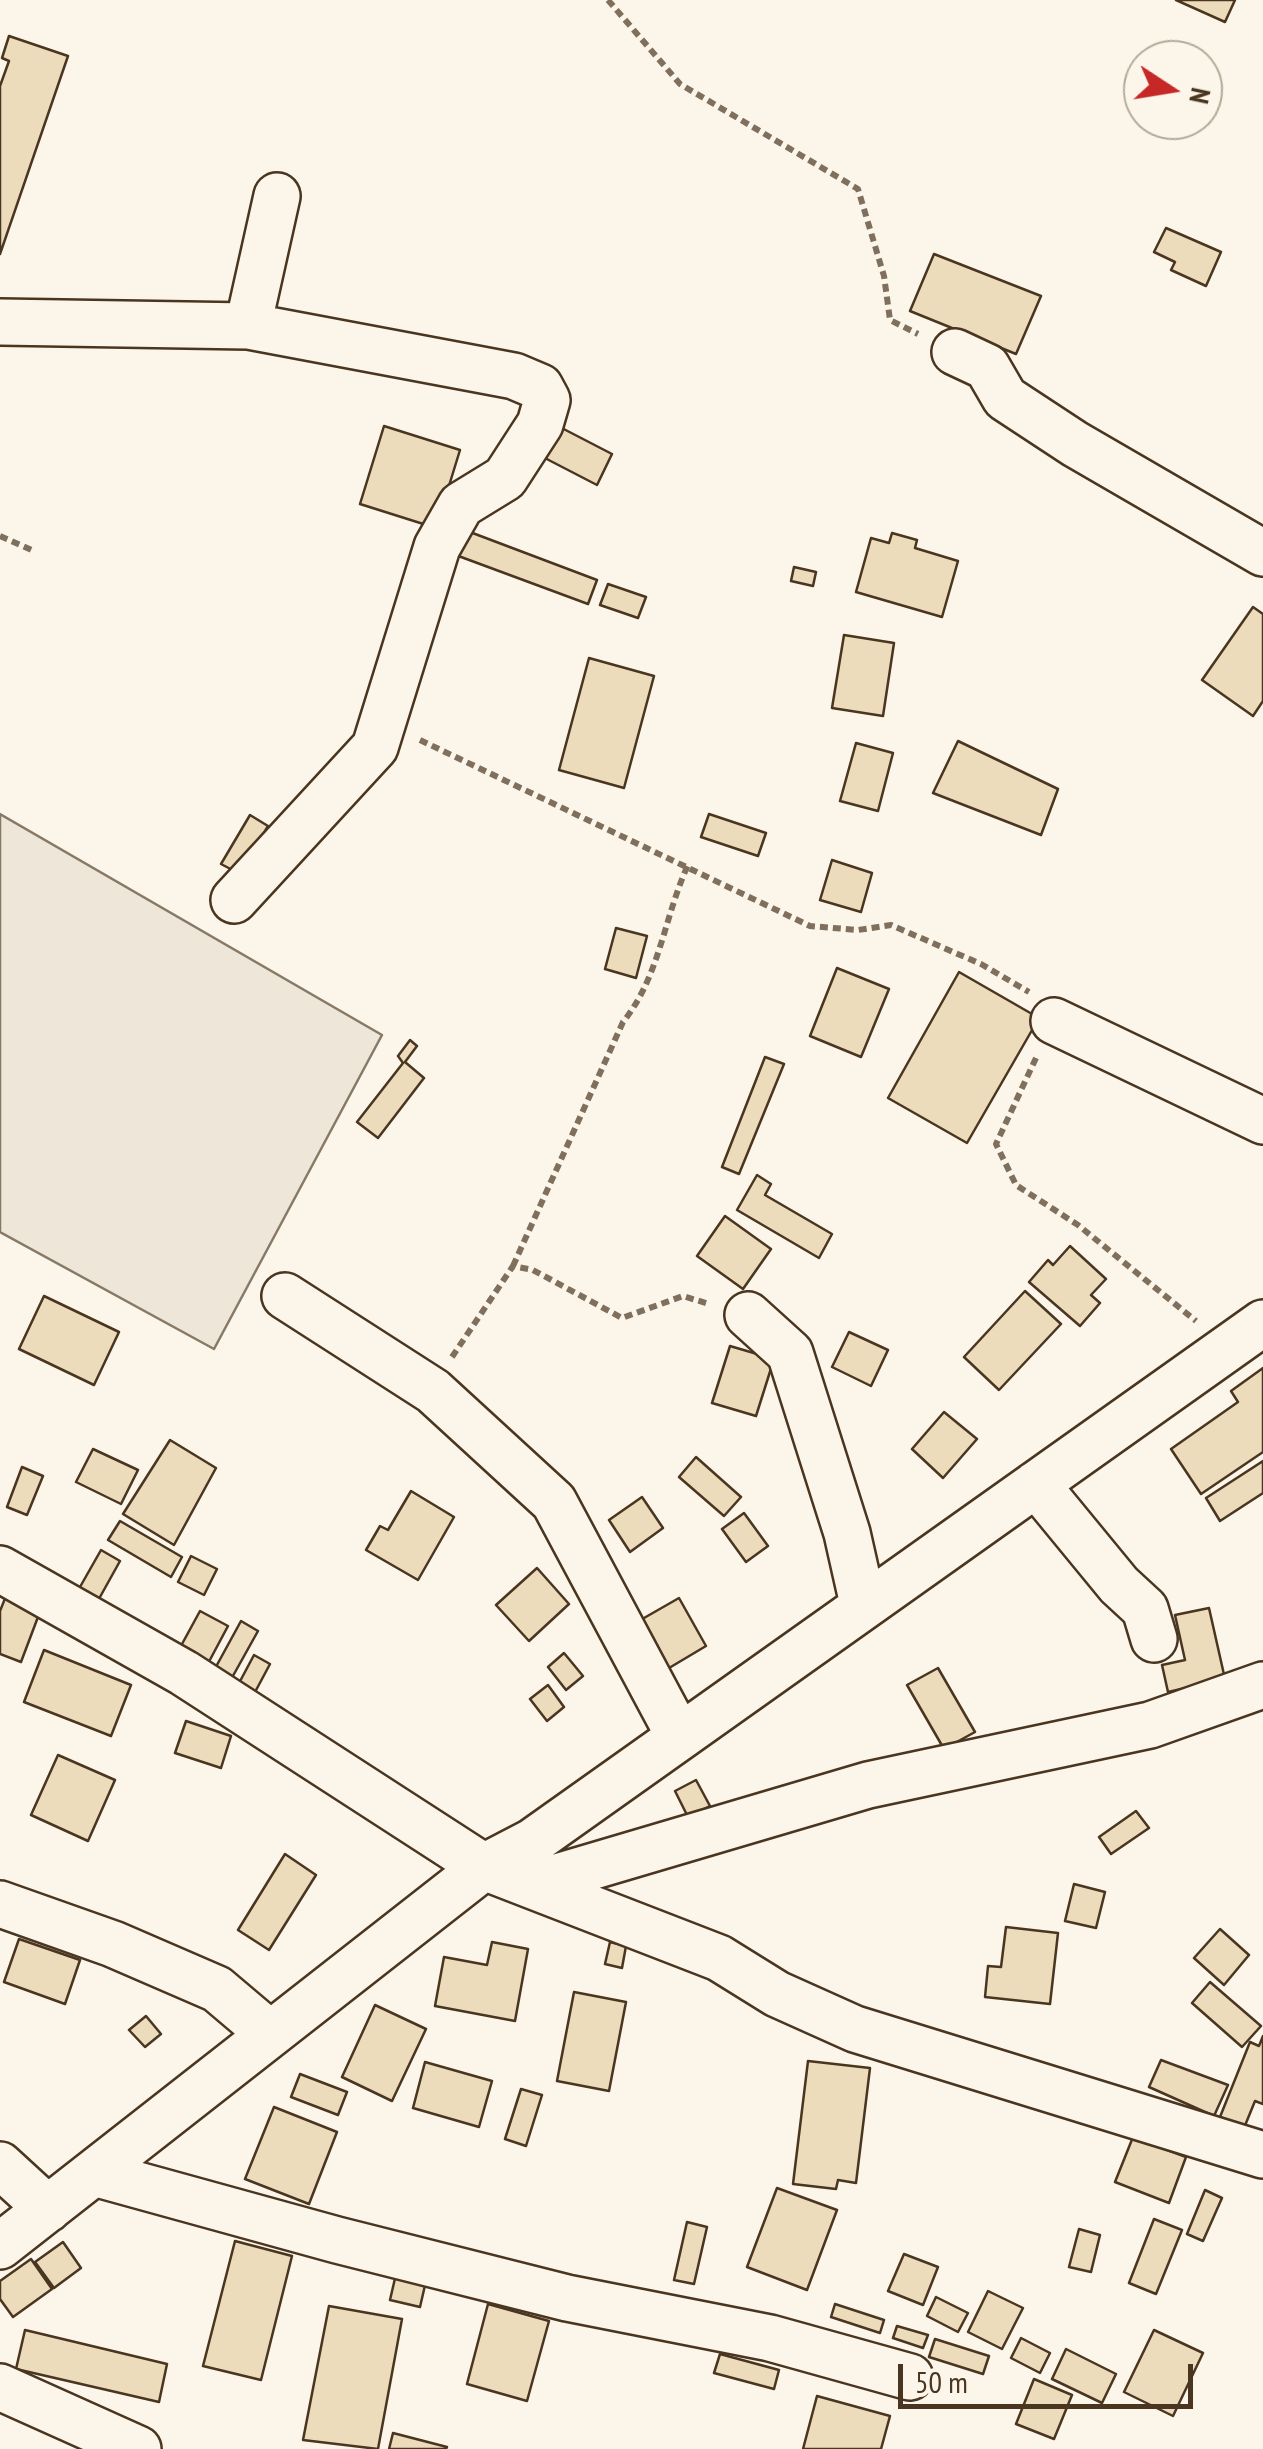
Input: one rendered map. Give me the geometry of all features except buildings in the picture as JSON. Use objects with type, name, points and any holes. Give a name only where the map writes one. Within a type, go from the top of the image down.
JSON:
[{"type":"street","points":[[248,326],[276,196]]},
{"type":"street","points":[[0,322],[248,326],[514,376],[540,387],[547,400],[540,424],[506,478],[462,505],[437,547],[374,747],[234,900]]},
{"type":"street","points":[[955,352],[987,367],[1005,398],[1061,435],[1263,553]]},
{"type":"street","points":[[1054,1021],[1263,1121]]},
{"type":"street","points":[[284,1296],[433,1392],[554,1502],[678,1734]]},
{"type":"street","points":[[748,1316],[790,1353],[846,1533],[863,1604]]},
{"type":"street","points":[[0,2246],[484,1867],[532,1842],[678,1734],[1263,1323]]},
{"type":"street","points":[[1036,1484],[1119,1585],[1146,1609],[1154,1639]]},
{"type":"street","points":[[0,1569],[184,1673],[484,1867],[720,1958],[777,1994],[854,2028],[1263,2155]]},
{"type":"street","points":[[533,1884],[868,1785],[1150,1725],[1263,1685]]},
{"type":"street","points":[[0,1904],[113,1944],[217,1989],[269,2033]]},
{"type":"street","points":[[0,2165],[48,2209]]},
{"type":"street","points":[[94,2172],[337,2240],[567,2298],[770,2338],[910,2377]]},
{"type":"street","points":[[0,2388],[138,2449]]},
{"type":"path","points":[[608,0],[680,84],[858,189],[884,276],[890,320],[955,352]]},
{"type":"path","points":[[0,536],[34,551]]},
{"type":"path","points":[[382,723],[810,926],[858,930],[891,925],[998,974],[1050,1004],[1054,1021],[996,1144],[1016,1185],[1078,1226],[1174,1300],[1226,1350]]},
{"type":"path","points":[[433,1392],[513,1266],[623,1022],[641,999],[668,930],[669,906],[688,865]]},
{"type":"path","points":[[513,1266],[533,1270],[622,1318],[683,1296],[748,1316]]},
{"type":"shaded area","points":[[0,814],[382,1035],[214,1349],[0,1232]]}]
